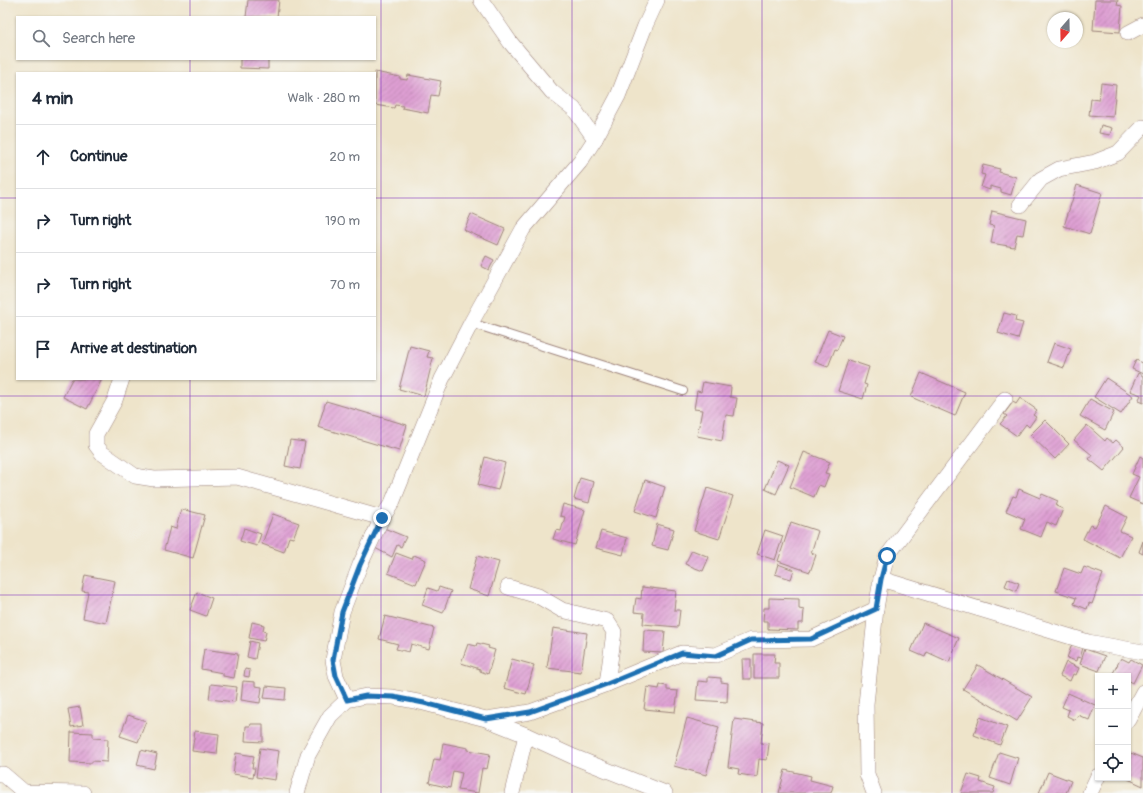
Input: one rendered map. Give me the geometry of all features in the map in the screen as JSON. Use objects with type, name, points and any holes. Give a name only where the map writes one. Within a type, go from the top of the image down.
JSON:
[{"type":"street","points":[[481,0],[510,42],[552,92],[574,109],[595,139]]},
{"type":"street","points":[[347,700],[336,676],[333,660],[342,612],[360,565],[382,518],[392,503],[442,378],[523,229],[580,162],[595,139],[618,96],[645,26],[657,0]]},
{"type":"street","points":[[1128,33],[1143,26]]},
{"type":"street","points":[[1020,204],[1041,180],[1060,169],[1095,162],[1118,153],[1143,127]]},
{"type":"street","points":[[122,380],[115,400],[96,434],[96,445],[102,453],[135,476],[154,479],[237,477],[382,518]]},
{"type":"street","points":[[874,793],[867,774],[866,704],[876,609],[881,579],[887,556],[1005,399]]},
{"type":"street","points":[[881,579],[1088,642],[1143,652]]},
{"type":"street","points":[[508,587],[538,596],[562,610],[607,622],[614,632],[607,684]]},
{"type":"street","points":[[486,719],[530,712],[607,684],[682,653],[716,656],[751,640],[811,639],[876,609]]},
{"type":"street","points":[[1131,714],[1143,692]]},
{"type":"street","points":[[297,793],[308,755],[330,716],[347,700],[366,696],[393,697],[424,703],[486,719],[581,760],[665,793]]},
{"type":"street","points":[[512,793],[526,735]]},
{"type":"street","points":[[0,774],[3,774],[24,792],[83,793]]},
{"type":"street","points":[[1090,793],[1096,781]]},
{"type":"lane","points":[[471,323],[683,391]]},
{"type":"building","points":[[248,0],[279,0],[277,16],[246,16]]},
{"type":"building","points":[[1095,0],[1118,0],[1117,5],[1122,6],[1120,32],[1093,30]]},
{"type":"building","points":[[240,60],[268,60],[268,69],[240,68]]},
{"type":"building","points":[[376,72],[400,77],[400,79],[407,80],[408,75],[441,81],[438,96],[431,95],[428,113],[402,108],[403,106],[395,105],[394,108],[376,105]]},
{"type":"building","points":[[1101,83],[1116,85],[1113,117],[1089,115],[1091,99],[1099,100]]},
{"type":"building","points":[[1101,125],[1112,128],[1110,135],[1099,133]]},
{"type":"building","points":[[983,165],[1000,169],[999,172],[1016,177],[1011,195],[1001,192],[1001,189],[990,186],[990,190],[981,187],[985,175],[981,174]]},
{"type":"building","points":[[1077,185],[1102,193],[1090,234],[1064,226]]},
{"type":"building","points":[[992,211],[1026,219],[1023,235],[1017,234],[1014,247],[991,243],[994,226],[989,225]]},
{"type":"building","points":[[471,214],[505,229],[498,245],[464,230]]},
{"type":"building","points":[[486,256],[494,260],[489,270],[481,266]]},
{"type":"building","points":[[1004,313],[1016,316],[1015,321],[1023,323],[1018,339],[998,333]]},
{"type":"building","points":[[828,330],[843,336],[837,350],[835,349],[828,367],[815,362]]},
{"type":"building","points":[[1054,343],[1071,349],[1064,368],[1047,362]]},
{"type":"building","points":[[410,346],[429,351],[427,357],[433,358],[424,396],[399,389]]},
{"type":"building","points":[[848,360],[869,367],[864,384],[867,385],[863,399],[838,391]]},
{"type":"building","points":[[1136,360],[1143,363],[1143,374],[1132,369]]},
{"type":"building","points":[[921,373],[965,392],[955,416],[911,397]]},
{"type":"building","points":[[1138,373],[1143,376],[1143,403],[1138,401],[1141,395],[1130,391]]},
{"type":"building","points":[[1106,378],[1133,396],[1121,414],[1094,397]]},
{"type":"building","points":[[72,380],[102,380],[87,409],[63,397]]},
{"type":"building","points":[[703,382],[731,387],[730,397],[737,398],[734,416],[726,415],[722,441],[697,436],[702,410],[694,409],[697,391],[701,392]]},
{"type":"building","points":[[1020,398],[1037,410],[1033,415],[1036,417],[1029,427],[1026,424],[1017,436],[1000,424],[1007,416],[1004,414],[1013,402],[1016,404]]},
{"type":"building","points":[[1090,399],[1114,412],[1105,430],[1080,416]]},
{"type":"building","points":[[326,401],[407,425],[399,451],[318,427]]},
{"type":"building","points":[[1045,420],[1069,444],[1055,459],[1030,435]]},
{"type":"building","points":[[1087,425],[1105,441],[1107,438],[1113,443],[1116,440],[1124,447],[1104,471],[1089,459],[1092,455],[1074,440]]},
{"type":"building","points":[[290,440],[305,442],[300,469],[285,466]]},
{"type":"building","points":[[804,452],[830,462],[825,473],[829,474],[824,487],[819,485],[814,497],[790,487]]},
{"type":"building","points":[[1140,456],[1143,458],[1143,504],[1129,498],[1139,477],[1132,474]]},
{"type":"building","points":[[485,457],[505,463],[498,490],[478,485]]},
{"type":"building","points":[[777,460],[789,465],[776,494],[765,489]]},
{"type":"building","points":[[580,478],[594,482],[589,503],[574,499]]},
{"type":"building","points":[[645,480],[665,487],[656,518],[635,511]]},
{"type":"building","points":[[707,488],[733,496],[719,539],[694,531]]},
{"type":"building","points":[[1019,489],[1040,498],[1042,494],[1058,501],[1056,506],[1063,509],[1056,526],[1047,522],[1041,537],[1021,529],[1025,519],[1006,511],[1013,496],[1016,497]]},
{"type":"building","points":[[563,504],[585,510],[575,545],[553,539],[556,530],[561,531],[565,517],[560,516]]},
{"type":"building","points":[[1106,506],[1127,517],[1120,531],[1131,536],[1120,558],[1083,539],[1090,525],[1095,527]]},
{"type":"building","points":[[181,509],[205,515],[193,558],[164,550],[170,527],[176,529]]},
{"type":"building","points":[[273,514],[299,523],[293,538],[289,537],[284,552],[262,544]]},
{"type":"building","points":[[791,522],[818,531],[811,553],[816,555],[810,572],[778,561]]},
{"type":"building","points":[[657,524],[674,529],[668,550],[652,546]]},
{"type":"building","points":[[244,528],[261,534],[257,546],[240,541]]},
{"type":"building","points":[[384,528],[406,537],[401,547],[397,545],[392,557],[375,548]]},
{"type":"building","points":[[765,530],[783,536],[775,560],[757,554]]},
{"type":"building","points":[[601,531],[627,538],[623,555],[596,548]]},
{"type":"building","points":[[1143,541],[1143,554],[1139,552]]},
{"type":"building","points":[[692,550],[709,557],[703,571],[685,564]]},
{"type":"building","points":[[396,553],[412,559],[414,555],[426,560],[416,584],[388,573]]},
{"type":"building","points":[[477,556],[499,562],[489,596],[468,589]]},
{"type":"building","points":[[778,564],[794,570],[791,579],[775,574]]},
{"type":"building","points":[[1084,567],[1103,574],[1092,604],[1089,603],[1087,609],[1074,604],[1076,598],[1056,591],[1064,568],[1081,574]]},
{"type":"building","points":[[85,575],[115,581],[106,623],[83,618],[88,592],[82,591]]},
{"type":"building","points":[[1008,579],[1019,583],[1016,591],[1005,586]]},
{"type":"building","points":[[439,587],[451,591],[443,613],[422,605],[428,588],[437,591]]},
{"type":"building","points":[[642,587],[676,591],[674,610],[680,610],[678,627],[643,624],[644,613],[634,612],[636,598],[641,599]]},
{"type":"building","points":[[197,592],[212,598],[206,616],[190,610]]},
{"type":"building","points":[[769,598],[799,599],[799,609],[804,610],[803,623],[798,623],[798,630],[768,629],[768,621],[763,621],[764,608],[769,608]]},
{"type":"building","points":[[385,616],[434,628],[429,649],[411,644],[409,652],[396,649],[398,644],[379,639]]},
{"type":"building","points":[[252,622],[264,625],[263,631],[266,632],[264,641],[249,638]]},
{"type":"building","points":[[923,623],[959,638],[949,662],[927,652],[925,657],[911,651]]},
{"type":"building","points":[[553,628],[587,633],[581,672],[547,668]]},
{"type":"building","points":[[644,630],[665,631],[663,653],[643,652]]},
{"type":"building","points":[[250,641],[258,643],[255,659],[247,657]]},
{"type":"building","points":[[477,643],[489,646],[488,648],[495,650],[488,674],[480,671],[480,669],[461,663],[468,644],[476,646]]},
{"type":"building","points":[[1072,644],[1083,648],[1080,658],[1077,657],[1076,661],[1067,658]]},
{"type":"building","points":[[204,649],[238,654],[234,678],[223,676],[223,673],[201,669]]},
{"type":"building","points":[[1085,649],[1105,656],[1099,671],[1080,664]]},
{"type":"building","points":[[754,654],[775,654],[774,663],[779,663],[779,678],[754,678]]},
{"type":"building","points":[[1121,658],[1129,662],[1131,659],[1142,665],[1133,683],[1131,682],[1131,673],[1113,673]]},
{"type":"building","points":[[512,659],[534,665],[526,694],[504,688]]},
{"type":"building","points":[[742,659],[751,659],[751,679],[743,679]]},
{"type":"building","points":[[1066,662],[1079,668],[1076,675],[1073,674],[1070,681],[1060,676]]},
{"type":"building","points":[[978,665],[1032,697],[1017,721],[963,689]]},
{"type":"building","points":[[245,669],[250,670],[249,677],[244,676]]},
{"type":"building","points":[[708,677],[721,678],[721,682],[728,683],[727,702],[696,700],[698,681],[708,682]]},
{"type":"building","points":[[243,681],[255,682],[255,686],[262,687],[260,703],[241,700]]},
{"type":"building","points":[[211,684],[237,687],[235,702],[209,699]]},
{"type":"building","points":[[660,685],[667,686],[667,690],[678,691],[675,712],[644,709],[647,687],[659,689]]},
{"type":"building","points":[[266,686],[286,688],[285,700],[264,698]]},
{"type":"building","points":[[1068,693],[1095,705],[1089,720],[1078,715],[1075,720],[1067,716],[1069,710],[1062,707]]},
{"type":"building","points":[[80,707],[83,725],[71,727],[68,709]]},
{"type":"building","points":[[128,715],[146,721],[138,742],[120,736]]},
{"type":"building","points":[[980,717],[1007,727],[1000,745],[974,735]]},
{"type":"building","points":[[687,718],[719,727],[706,775],[674,766]]},
{"type":"building","points":[[734,719],[763,723],[761,743],[769,744],[767,760],[759,759],[757,777],[738,774],[739,769],[728,767]]},
{"type":"building","points":[[251,724],[263,724],[263,742],[245,741],[246,726],[250,726]]},
{"type":"building","points":[[195,731],[219,734],[217,754],[192,751]]},
{"type":"building","points":[[71,732],[93,733],[93,738],[108,739],[107,762],[70,762]]},
{"type":"building","points":[[443,743],[490,754],[487,769],[482,768],[478,793],[458,790],[462,773],[453,771],[450,788],[429,783],[434,759],[440,760]]},
{"type":"building","points":[[260,748],[279,751],[275,780],[256,777]]},
{"type":"building","points":[[141,750],[157,754],[154,769],[137,765]]},
{"type":"building","points":[[999,752],[1018,758],[1010,785],[990,778]]},
{"type":"building","points":[[236,753],[254,756],[252,768],[255,768],[253,777],[233,774]]},
{"type":"building","points":[[1131,753],[1143,758],[1143,786],[1131,780]]},
{"type":"building","points":[[785,770],[811,776],[810,780],[833,786],[831,793],[779,793]]},
{"type":"building","points":[[1048,772],[1071,781],[1066,793],[1039,793]]},
{"type":"building","points":[[968,774],[981,778],[980,782],[995,787],[993,793],[961,793]]},
{"type":"route","points":[[382,518],[360,565],[342,612],[333,660],[336,676],[347,700],[366,696],[393,697],[424,703],[486,719],[530,712],[607,684],[682,653],[716,656],[751,640],[811,639],[876,609],[881,579],[887,556]]}]
